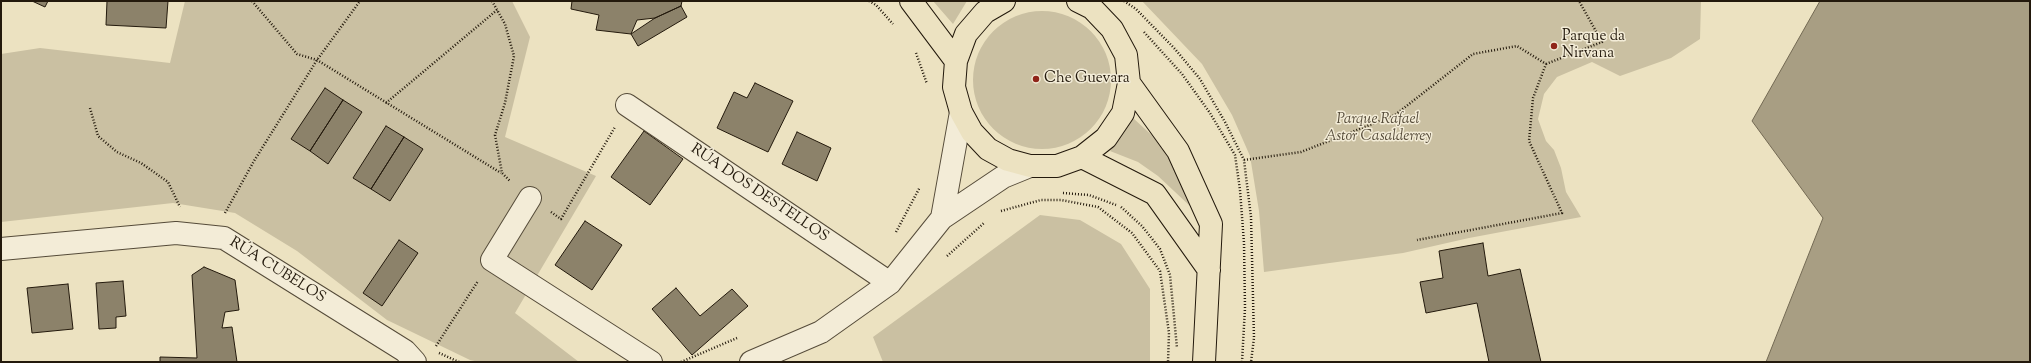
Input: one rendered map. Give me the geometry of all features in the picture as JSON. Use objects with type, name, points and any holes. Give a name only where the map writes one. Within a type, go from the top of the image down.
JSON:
[{"type":"main road","points":[[911,1],[956,61]]},
{"type":"main road","points":[[1004,1],[985,12],[966,34],[956,61],[954,87],[961,112],[972,132],[988,149],[1008,160],[1030,166],[1057,166],[1082,157],[1106,138],[1122,113],[1129,84],[1126,55],[1112,29],[1092,8],[1078,1]]},
{"type":"main road","points":[[1129,84],[1178,151],[1211,224],[1204,362]]},
{"type":"main road","points":[[1082,157],[1155,194],[1209,270]]},
{"type":"street","name":"RÚA DOS DESTELLOS","points":[[627,105],[890,283]]},
{"type":"street","points":[[942,218],[947,179],[961,112]]},
{"type":"street","points":[[751,362],[821,332],[890,283],[942,218],[1003,177],[1030,166]]},
{"type":"street","points":[[530,198],[492,260],[651,362]]},
{"type":"street","name":"RÚA CUBELOS","points":[[1,249],[184,234],[224,238],[405,350],[415,362]]},
{"type":"path","points":[[252,1],[297,54],[317,60],[502,173],[530,198]]},
{"type":"path","points":[[212,236],[254,161],[317,60],[360,1]]},
{"type":"path","points":[[492,1],[505,24],[514,56],[505,103],[495,135],[502,173]]},
{"type":"path","points":[[869,1],[876,5],[897,27]]},
{"type":"path","points":[[1123,1],[1136,9],[1175,49],[1200,79],[1225,122],[1244,160],[1251,217],[1254,338],[1251,362]]},
{"type":"path","points":[[1417,240],[1562,213],[1529,141],[1533,98],[1546,64],[1602,42],[1578,1]]},
{"type":"path","points":[[386,103],[497,10]]},
{"type":"path","points":[[1244,160],[1301,152],[1396,115],[1473,54],[1517,46],[1546,64]]},
{"type":"path","points":[[915,51],[928,86]]},
{"type":"path","points":[[573,197],[627,105]]},
{"type":"path","points":[[90,108],[98,136],[117,152],[141,163],[168,182],[179,204],[184,234]]},
{"type":"path","points":[[892,238],[923,182]]},
{"type":"path","points":[[1056,192],[1089,195],[1120,207],[1142,226],[1160,249],[1170,275],[1177,352]]},
{"type":"path","points":[[1004,204],[997,212],[1041,200],[1061,200],[1098,207],[1132,232],[1160,271],[1169,334],[1168,362]]},
{"type":"path","points":[[942,261],[991,217]]},
{"type":"path","points":[[459,362],[434,351],[466,298]]},
{"type":"path","points":[[681,362],[738,338]]},
{"type":"green space","points":[[185,1],[512,1],[530,37],[505,137],[596,176],[515,313],[579,362],[479,362],[470,360],[387,320],[297,251],[235,213],[173,203],[1,222],[1,54],[40,48],[170,63]]},
{"type":"green space","points":[[933,1],[967,1],[953,24]]},
{"type":"green space","name":"Parque Rafael Astor Casalderrey","points":[[1142,1],[1701,1],[1700,39],[1671,58],[1620,76],[1592,62],[1557,77],[1544,94],[1538,119],[1546,141],[1554,150],[1561,168],[1566,192],[1581,217],[1469,238],[1403,253],[1264,272],[1259,211],[1250,156],[1232,115],[1202,64]]},
{"type":"green space","points":[[1035,11],[1049,11],[1075,19],[1091,31],[1103,47],[1106,54],[1110,67],[1110,93],[1106,106],[1103,113],[1091,129],[1075,141],[1068,144],[1049,149],[1035,149],[1009,141],[993,129],[981,113],[978,106],[973,87],[973,73],[981,47],[993,31],[1009,19],[1016,16]]},
{"type":"green space","points":[[1133,118],[1157,140],[1179,167],[1190,206],[1158,176],[1138,162],[1110,151]]},
{"type":"green space","points":[[1040,215],[1080,220],[1121,244],[1150,289],[1150,362],[883,362],[873,337]]},
{"type":"shaded area","points":[[1820,1],[2030,1],[2030,362],[1766,362],[1823,218],[1752,121]]},
{"type":"building","points":[[32,1],[48,1],[45,7]]},
{"type":"building","points":[[107,1],[168,1],[166,28],[106,25]]},
{"type":"building","points":[[572,1],[682,1],[681,6],[655,18],[637,20],[631,34],[596,30],[599,15],[571,9]]},
{"type":"building","points":[[681,6],[687,17],[638,46],[631,34],[655,18]]},
{"type":"building","points":[[755,83],[793,101],[768,152],[717,128],[734,92],[747,98]]},
{"type":"building","points":[[325,88],[343,100],[310,151],[291,139]]},
{"type":"building","points":[[343,100],[362,112],[328,164],[310,151]]},
{"type":"building","points":[[386,126],[404,137],[371,189],[353,178]]},
{"type":"building","points":[[644,131],[683,159],[650,205],[611,177]]},
{"type":"building","points":[[797,132],[831,148],[817,181],[782,164]]},
{"type":"building","points":[[404,137],[423,149],[390,201],[371,189]]},
{"type":"building","points":[[585,221],[622,245],[592,290],[555,265]]},
{"type":"building","points":[[399,240],[418,253],[382,306],[363,293]]},
{"type":"building","points":[[1483,243],[1488,276],[1520,269],[1541,362],[1489,362],[1477,303],[1426,313],[1420,282],[1443,278],[1439,251]]},
{"type":"building","points":[[204,267],[235,280],[239,310],[225,312],[222,328],[232,327],[237,362],[160,362],[160,357],[197,358],[192,275]]},
{"type":"building","points":[[123,281],[126,316],[116,317],[116,328],[99,329],[96,283]]},
{"type":"building","points":[[68,284],[73,329],[32,333],[27,288]]},
{"type":"building","points":[[676,288],[700,316],[732,289],[748,306],[692,355],[652,309]]},
{"type":"place","name":"Parque da Nirvana","points":[[1554,46]]},
{"type":"place","name":"Che Guevara","points":[[1036,79]]}]
